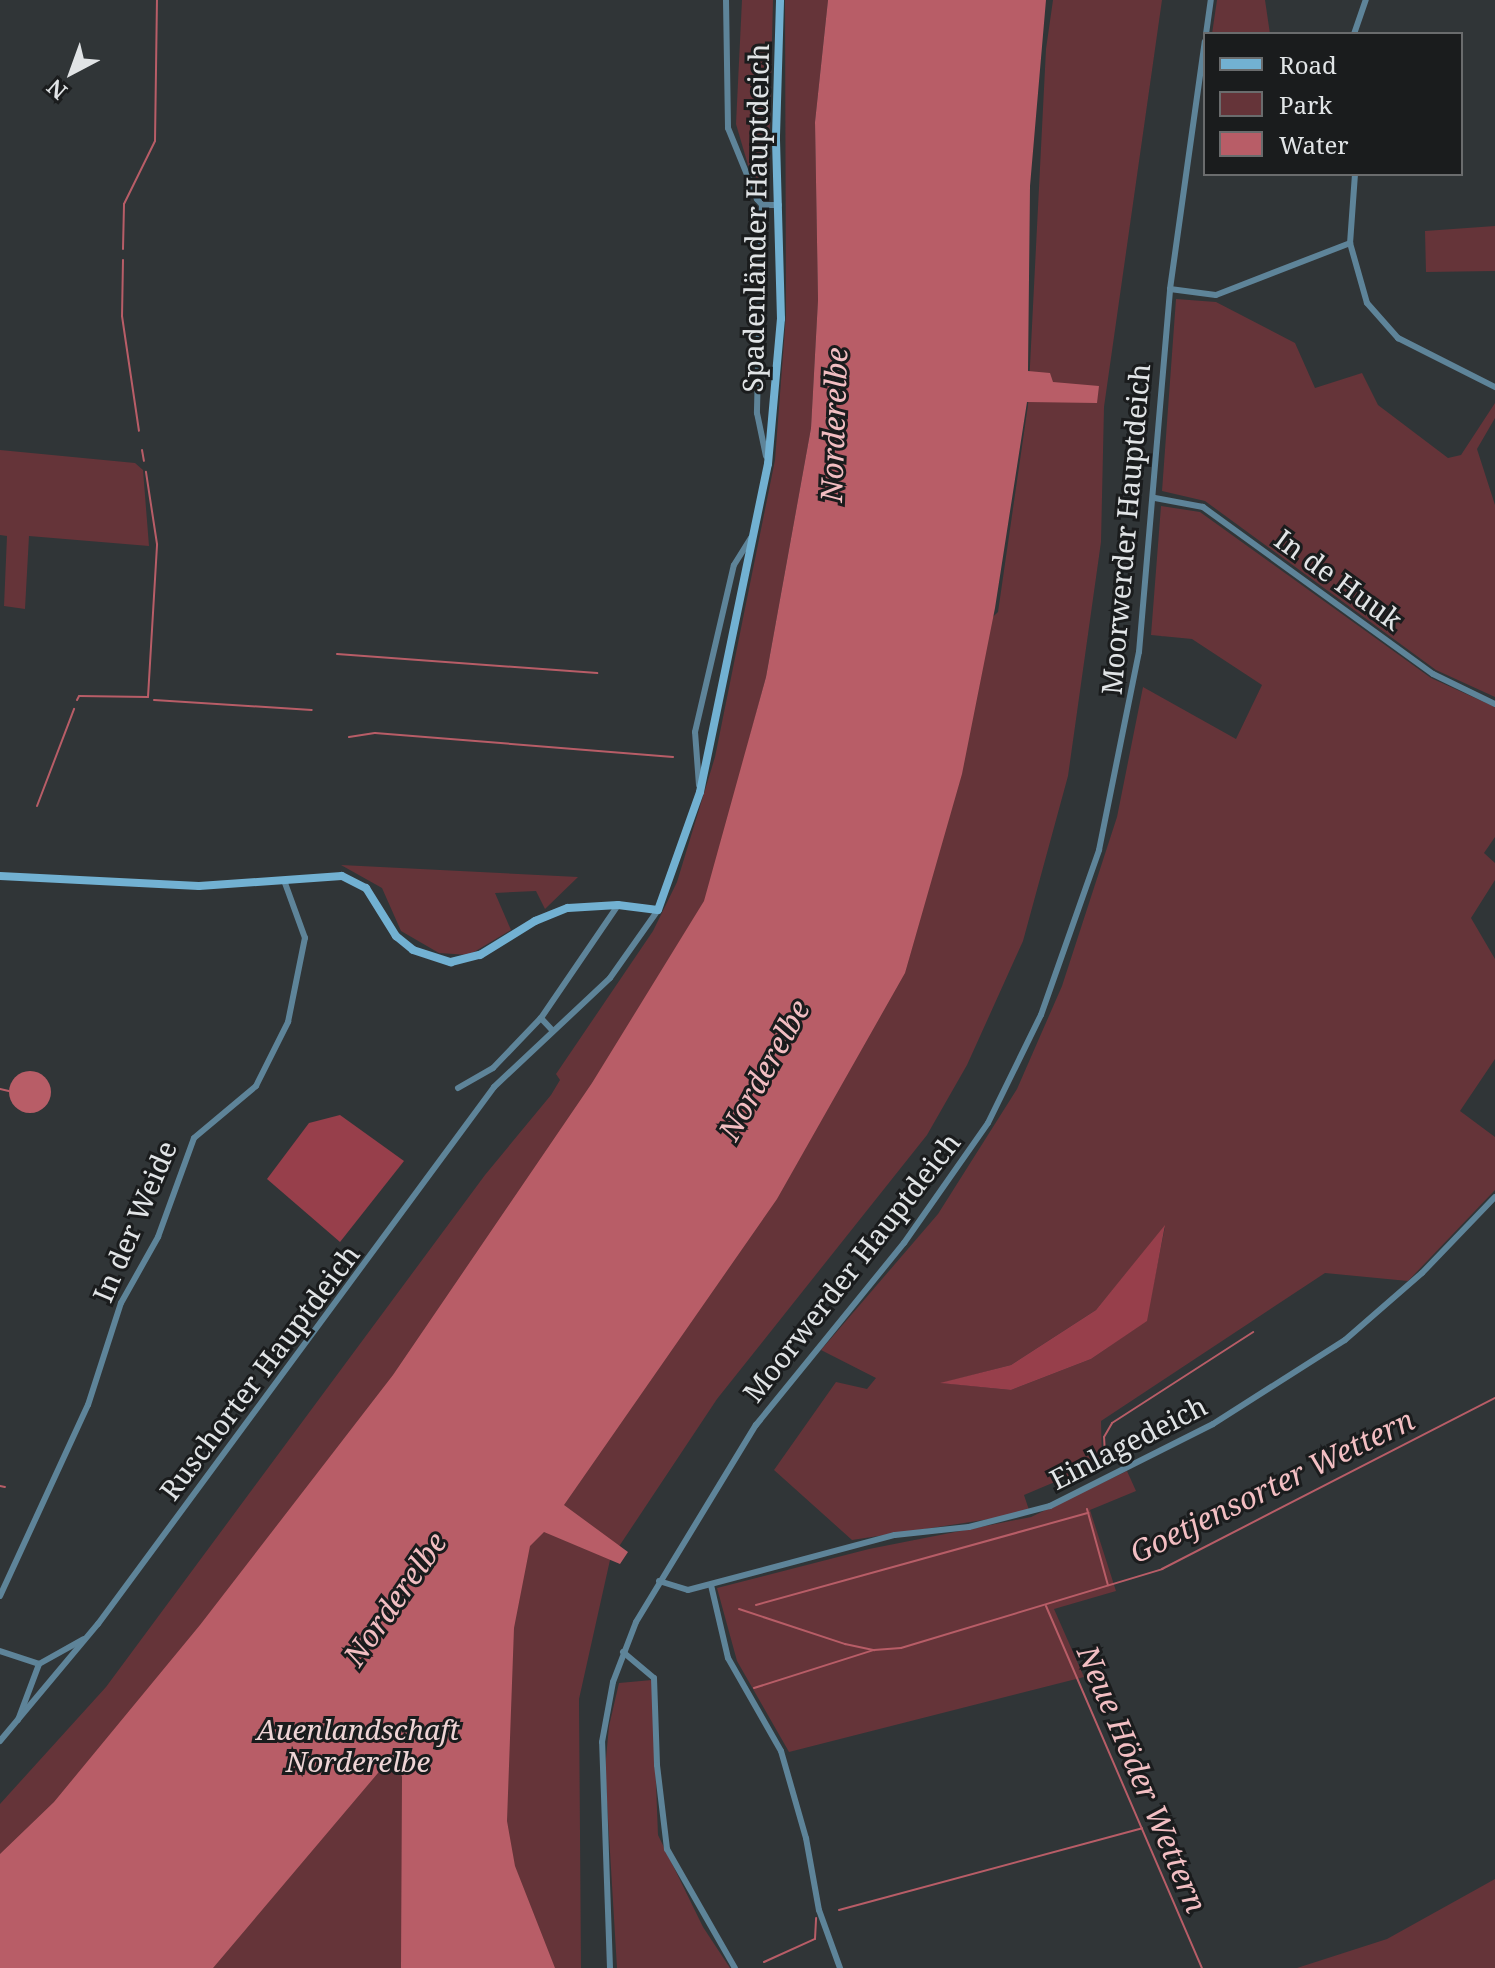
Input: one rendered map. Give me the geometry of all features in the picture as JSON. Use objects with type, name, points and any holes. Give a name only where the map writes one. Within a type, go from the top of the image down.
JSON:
[{"type":"street","points":[[726,0],[728,128],[742,169],[762,205],[757,413],[768,464]]},
{"type":"street","name":"Spadenländer Hauptdeich","points":[[658,910],[700,792],[768,464],[781,319],[780,0]]},
{"type":"street","points":[[1206,32],[1211,0]]},
{"type":"street","points":[[1355,32],[1366,0]]},
{"type":"street","name":"Moorwerder Hauptdeich","points":[[610,1968],[601,1763],[604,1721],[623,1652],[659,1581],[756,1425],[948,1184],[1027,1050],[1065,955],[1108,815],[1139,652],[1155,498],[1170,289],[1203,55]]},
{"type":"street","points":[[1355,176],[1350,243],[1358,285],[1387,328],[1495,387]]},
{"type":"street","points":[[762,205],[779,205]]},
{"type":"street","points":[[1170,289],[1216,295],[1350,243]]},
{"type":"street","name":"In de Huuk","points":[[1155,498],[1203,507],[1433,674],[1495,704]]},
{"type":"street","name":"Spadenländer Hauptdeich","points":[[700,792],[695,732],[734,565],[755,532]]},
{"type":"street","points":[[0,876],[157,886],[285,883],[333,876],[355,880],[377,903],[396,936],[413,950],[451,962],[480,955],[552,913],[618,905],[658,910]]},
{"type":"street","name":"In der Weide","points":[[0,1596],[88,1405],[121,1303],[158,1237],[194,1138],[256,1086],[288,1022],[305,938],[285,883]]},
{"type":"street","points":[[458,1088],[493,1068],[541,1018],[618,905]]},
{"type":"street","name":"Ruschorter Hauptdeich","points":[[0,1741],[87,1637],[494,1087],[630,956],[658,910]]},
{"type":"street","points":[[541,1018],[553,1031]]},
{"type":"street","name":"Einlagedeich","points":[[659,1581],[679,1591],[895,1535],[1031,1514],[1189,1438],[1345,1340],[1422,1273],[1495,1197]]},
{"type":"street","points":[[711,1585],[728,1658],[781,1751],[806,1838],[819,1910],[840,1968]]},
{"type":"street","points":[[16,1725],[39,1664],[87,1637]]},
{"type":"street","points":[[0,1651],[39,1664]]},
{"type":"street","points":[[623,1652],[654,1678],[659,1792],[667,1849],[735,1968]]},
{"type":"green space","points":[[742,0],[773,0],[768,196],[748,165],[736,124]]},
{"type":"green space","name":"Auenlandschaft Norderelbe","points":[[785,0],[828,0],[815,122],[818,300],[811,428],[766,677],[710,885],[998,612],[1028,405],[1046,49],[1053,0],[1162,0],[1104,407],[1101,542],[1068,776],[1023,941],[967,1065],[927,1135],[717,1399],[610,1560],[579,1699],[581,1968],[0,1968],[0,1804],[106,1687],[485,1175],[551,1095],[560,1080],[556,1074],[653,931],[677,882],[715,757],[775,460],[786,315]]},
{"type":"green space","points":[[1217,0],[1265,0],[1270,32],[1212,32]]},
{"type":"green space","points":[[1495,226],[1495,271],[1426,272],[1425,231]]},
{"type":"green space","points":[[1176,299],[1216,302],[1295,343],[1315,388],[1362,373],[1378,405],[1448,458],[1461,455],[1495,403],[1495,418],[1477,449],[1495,505],[1495,697],[1436,670],[1205,501],[1162,491]]},
{"type":"green space","points":[[0,450],[135,463],[143,470],[149,546],[29,536],[25,609],[4,606],[7,536],[0,535]]},
{"type":"green space","points":[[1161,506],[1200,512],[1431,678],[1495,707],[1495,837],[1484,853],[1495,863],[1495,880],[1471,918],[1495,959],[1495,1059],[1460,1111],[1495,1137],[1495,1190],[1408,1281],[1325,1273],[1101,1421],[1102,1462],[1024,1495],[1030,1513],[852,1540],[774,1470],[836,1382],[867,1389],[876,1378],[821,1350],[938,1214],[1017,1089],[1062,986],[1117,817],[1143,687],[1236,739],[1262,685],[1192,639],[1151,635]],"holes":[[[1165,1227],[1146,1321],[1091,1359],[1011,1390],[942,1383],[1011,1365],[1096,1310]]]},
{"type":"green space","points":[[341,865],[578,877],[545,909],[536,891],[495,893],[511,930],[469,955],[439,953],[401,931],[382,888]]},
{"type":"green space","points":[[1127,1471],[1136,1491],[1090,1510],[1116,1591],[1054,1609],[1084,1677],[789,1752],[737,1661],[717,1588],[869,1549],[1031,1517]]},
{"type":"green space","points":[[652,1680],[658,1835],[703,1927],[730,1968],[617,1968],[605,1769],[609,1726],[619,1683]]},
{"type":"green space","points":[[1495,1879],[1495,1968],[1297,1968],[1387,1939]]},
{"type":"shaded area","points":[[340,1115],[404,1161],[340,1242],[267,1179],[309,1123]]},
{"type":"shaded area","points":[[1165,1225],[1147,1321],[1091,1359],[1011,1390],[940,1383],[1011,1365],[1096,1310]]},
{"type":"water","name":"Auenlandschaft Norderelbe","points":[[828,0],[1046,0],[1030,186],[1028,371],[1050,373],[1053,382],[1099,386],[1097,403],[1027,402],[995,608],[962,774],[905,973],[777,1199],[564,1505],[628,1552],[620,1564],[544,1532],[530,1546],[514,1628],[507,1821],[515,1866],[555,1968],[401,1968],[402,1777],[398,1764],[389,1760],[213,1968],[0,1968],[0,1854],[54,1802],[200,1625],[393,1375],[592,1083],[704,901],[766,677],[811,428],[818,300],[815,122]]},
{"type":"water","points":[[30,1071],[45,1077],[51,1092],[45,1107],[30,1113],[15,1107],[9,1092],[15,1077]]},
{"type":"waterway","points":[[123,249],[124,204],[155,141],[157,0]]},
{"type":"waterway","points":[[123,260],[122,316],[139,431]]},
{"type":"waterway","points":[[142,450],[144,461]]},
{"type":"waterway","points":[[77,700],[79,696],[148,697],[157,544],[146,472]]},
{"type":"waterway","points":[[337,654],[597,673]]},
{"type":"waterway","points":[[154,700],[312,710]]},
{"type":"waterway","points":[[37,806],[74,709]]},
{"type":"waterway","points":[[349,737],[375,733],[673,757]]},
{"type":"waterway","points":[[0,1089],[9,1091]]},
{"type":"waterway","points":[[1105,1455],[1104,1437],[1112,1423],[1253,1332]]},
{"type":"waterway","name":"Goetjensorter Wettern","points":[[739,1609],[845,1644],[874,1650],[901,1648],[1162,1569],[1495,1398]]},
{"type":"waterway","points":[[0,1486],[5,1487]]},
{"type":"waterway","points":[[1087,1509],[1108,1585]]},
{"type":"waterway","points":[[756,1605],[1088,1513]]},
{"type":"waterway","name":"Neue Höder Wettern","points":[[1046,1606],[1202,1968]]},
{"type":"waterway","points":[[754,1688],[874,1650]]},
{"type":"waterway","points":[[839,1910],[1142,1828]]},
{"type":"waterway","points":[[764,1962],[815,1939],[816,1918]]},
{"type":"water label","name":"Norderelbe","points":[[834,425]]},
{"type":"water label","name":"Norderelbe","points":[[764,1070]]},
{"type":"water label","name":"Norderelbe","points":[[395,1599]]}]
